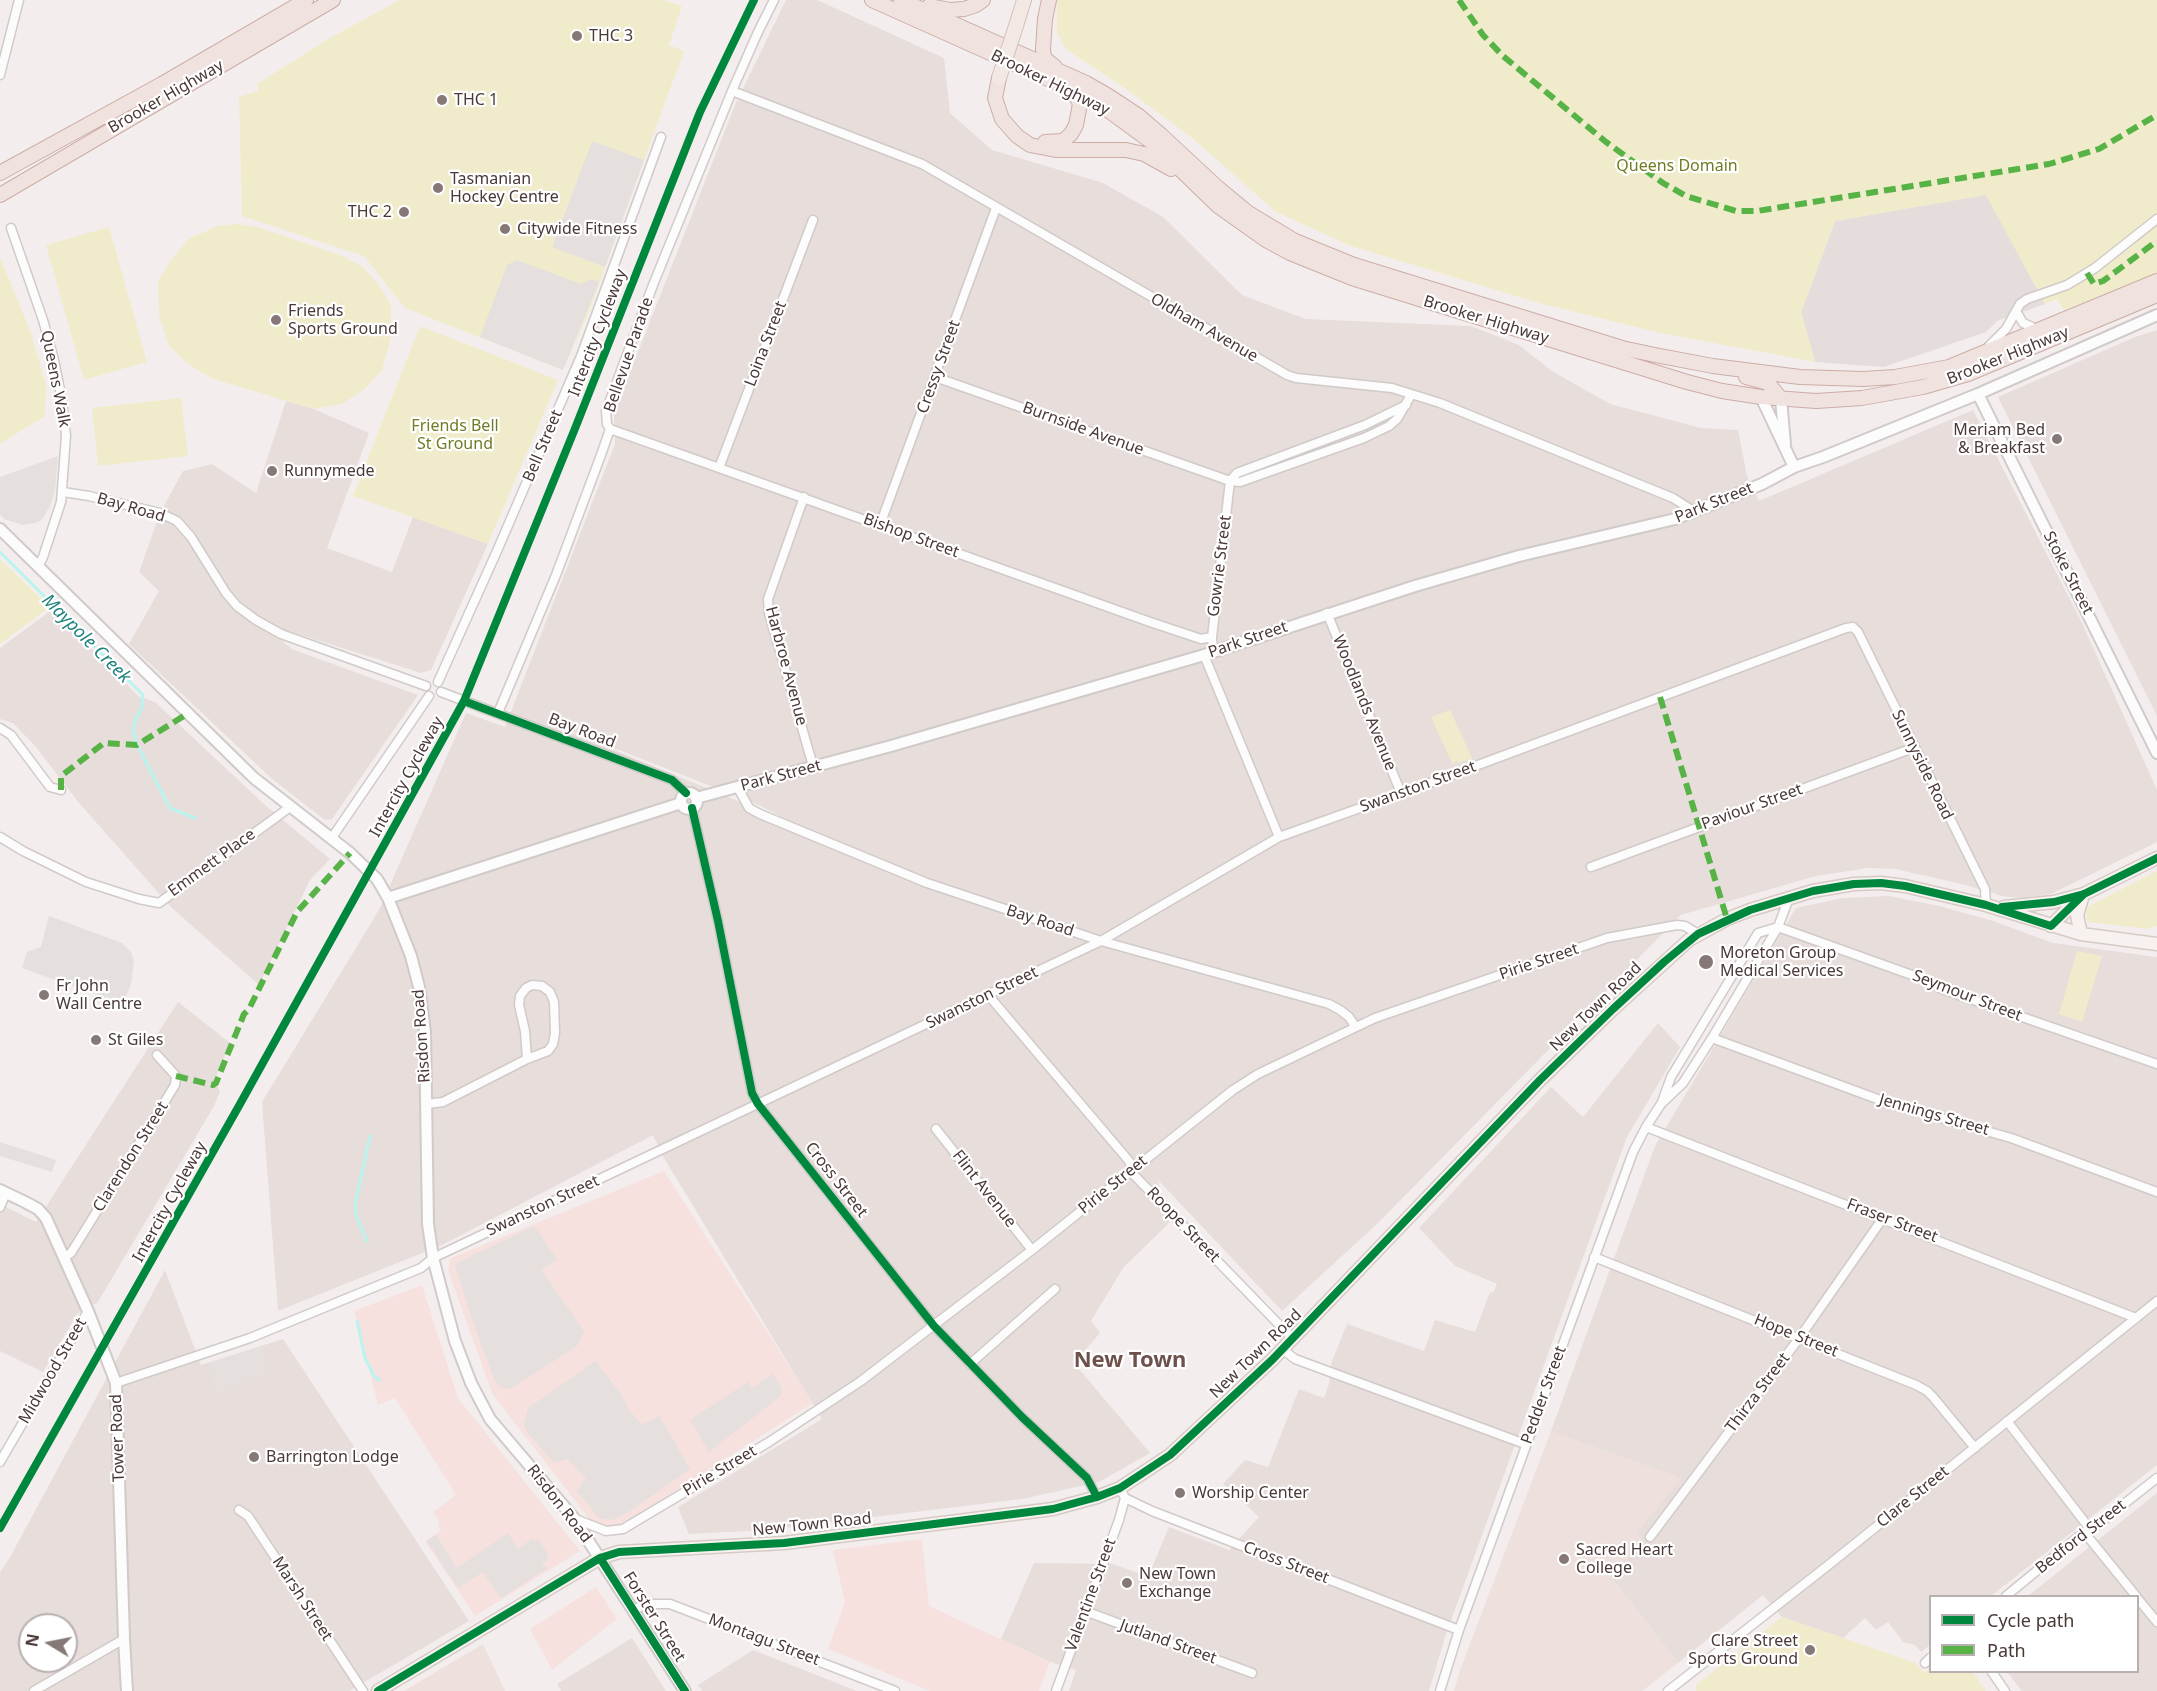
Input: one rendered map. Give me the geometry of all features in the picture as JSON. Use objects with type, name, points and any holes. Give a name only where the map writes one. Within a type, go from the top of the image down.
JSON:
[{"type":"highway","name":"Brooker Highway","points":[[0,173],[152,90],[306,0]]},
{"type":"highway","name":"Brooker Highway","points":[[0,195],[333,0]]},
{"type":"highway","name":"Brooker Highway","points":[[872,0],[1101,105],[1153,143],[1204,193],[1233,217],[1290,254],[1323,268],[1687,382],[1781,399],[1862,398],[1897,393],[1950,380],[2157,295]]},
{"type":"highway","name":"Brooker Highway","points":[[902,0],[1086,83],[1138,116],[1246,212],[1295,241],[1354,265],[1622,348],[1713,366],[1800,376],[1895,377],[1949,367],[2157,281]]},
{"type":"highway","points":[[907,0],[950,10],[970,7],[983,0]]},
{"type":"highway","points":[[1049,0],[1043,32],[1044,58],[1062,73]]},
{"type":"highway","points":[[999,78],[1004,105],[1012,120],[1027,135],[1044,142],[1063,141],[1076,125],[1080,104],[1072,90]]},
{"type":"highway","points":[[999,78],[995,96],[1002,119],[1017,136],[1030,145],[1056,150],[1126,150],[1144,154],[1162,163],[1195,190],[1204,193]]},
{"type":"highway","points":[[1713,366],[1726,373],[1768,383],[1781,399]]},
{"type":"main road","points":[[999,78],[1024,0]]},
{"type":"main road","points":[[1991,906],[2054,902],[2084,894],[2157,858]]},
{"type":"main road","name":"New Town Road","points":[[378,1691],[600,1558],[619,1552],[784,1544],[1053,1509],[1122,1493],[1170,1455],[1293,1339],[1540,1080],[1621,1001],[1698,934],[1737,915],[1814,891],[1854,884],[1881,883],[1905,886],[1991,906],[2081,934],[2157,944]]},
{"type":"main road","points":[[2051,926],[2084,894]]},
{"type":"main road","points":[[2081,934],[2077,915],[2084,894]]},
{"type":"street","points":[[0,75],[20,0]]},
{"type":"street","name":"Bellevue Parade","points":[[498,713],[556,575],[610,429],[607,424],[606,411],[653,285],[732,91],[774,0]]},
{"type":"street","name":"Oldham Avenue","points":[[732,91],[922,164],[1287,375],[1296,378],[1392,388],[1440,403],[1673,498],[1695,512]]},
{"type":"street","name":"Bell Street","points":[[438,682],[497,552],[581,356],[661,137]]},
{"type":"street","name":"Cressy Street","points":[[880,525],[996,208]]},
{"type":"street","points":[[1981,353],[2007,329],[2016,311],[2027,299],[2067,285],[2095,268],[2157,219]]},
{"type":"street","name":"Loina Street","points":[[719,468],[813,220]]},
{"type":"street","name":"Queens Walk","points":[[11,228],[43,320],[62,400],[66,436],[63,492],[38,567]]},
{"type":"street","points":[[2016,311],[2022,323],[2039,330]]},
{"type":"street","name":"Park Street","points":[[388,898],[689,801],[902,743],[1209,653],[1327,613],[1519,556],[1655,525],[1695,512],[1762,484],[1794,466],[1823,457],[1978,394],[2157,315]]},
{"type":"street","name":"Burnside Avenue","points":[[935,377],[1230,482]]},
{"type":"street","name":"Stoke Street","points":[[1978,394],[2157,753]]},
{"type":"street","points":[[1230,482],[1237,473],[1365,425],[1406,405],[1412,395]]},
{"type":"street","points":[[1761,397],[1794,466]]},
{"type":"street","points":[[1781,399],[1785,447]]},
{"type":"street","points":[[1782,424],[1789,408],[1808,400]]},
{"type":"street","name":"Bishop Street","points":[[610,429],[1149,622],[1201,639],[1212,637]]},
{"type":"street","name":"Gowrie Street","points":[[1209,653],[1230,482]]},
{"type":"street","name":"Bay Road","points":[[63,492],[160,513],[177,521],[191,537],[225,593],[237,606],[256,620],[281,634],[426,686]]},
{"type":"street","name":"Harbroe Avenue","points":[[804,497],[768,599],[769,613],[813,766]]},
{"type":"street","name":"Risdon Road","points":[[0,529],[229,755],[377,879],[388,898],[411,956],[419,987],[425,1032],[428,1224],[433,1258],[455,1341],[471,1383],[490,1419],[573,1517],[600,1558]]},
{"type":"street","name":"Woodlands Avenue","points":[[1327,613],[1401,792]]},
{"type":"street","name":"Swanston Street","points":[[116,1383],[250,1338],[421,1268],[433,1258],[1101,941],[1279,837],[1853,627]]},
{"type":"street","name":"Sunnyside Road","points":[[1853,627],[1858,632],[1991,906]]},
{"type":"street","points":[[1209,653],[1279,837]]},
{"type":"street","points":[[430,682],[438,682],[441,692],[435,697],[429,696],[425,690],[426,686],[430,682]]},
{"type":"street","name":"Bay Road","points":[[441,692],[672,780],[689,801]]},
{"type":"street","points":[[331,839],[429,696]]},
{"type":"street","points":[[0,728],[11,735],[50,787],[61,790]]},
{"type":"street","name":"Paviour Street","points":[[1591,867],[1913,748]]},
{"type":"street","name":"Bay Road","points":[[738,788],[749,808],[760,814],[927,883],[1101,941],[1329,1004],[1350,1017],[1355,1026]]},
{"type":"street","name":"Cross Street","points":[[689,801],[718,921],[752,1093],[758,1104],[934,1326],[1022,1417],[1087,1478],[1097,1497]]},
{"type":"street","name":"Emmett Place","points":[[0,837],[86,882],[159,903],[290,807]]},
{"type":"street","name":"Pedder Street","points":[[1440,1691],[1459,1630],[1525,1444],[1633,1152],[1646,1126],[1661,1104],[1683,1083],[1712,1038],[1778,927],[1790,898]]},
{"type":"street","name":"Pirie Street","points":[[573,1517],[606,1531],[623,1529],[769,1442],[861,1381],[1032,1250],[1233,1090],[1258,1074],[1355,1026],[1607,938],[1677,925],[1685,926],[1698,934]]},
{"type":"street","name":"Pedder Street","points":[[1661,1104],[1671,1077],[1758,933],[1778,927]]},
{"type":"street","name":"Seymour Street","points":[[1778,927],[1923,979],[1942,989],[2157,1064]]},
{"type":"street","points":[[427,1104],[443,1102],[527,1059],[548,1051],[553,1044],[555,1034],[554,1002],[550,992],[542,986],[532,985],[526,988],[520,996],[519,1005],[525,1031],[527,1059]]},
{"type":"street","name":"Roope Street","points":[[988,996],[1129,1161],[1134,1175],[1293,1339]]},
{"type":"street","name":"Jennings Street","points":[[1712,1038],[1891,1104],[2011,1138],[2157,1192]]},
{"type":"street","name":"Clarendon Street","points":[[64,1257],[71,1253],[175,1085],[176,1076],[157,1055]]},
{"type":"street","name":"Fraser Street","points":[[1646,1126],[2136,1318]]},
{"type":"street","name":"Flint Avenue","points":[[936,1129],[1032,1250]]},
{"type":"street","points":[[0,1207],[3,1192]]},
{"type":"street","name":"Tower Road","points":[[3,1192],[38,1209],[46,1218],[90,1315],[116,1383],[127,1691]]},
{"type":"street","name":"Thirza Street","points":[[1650,1537],[1800,1337],[1883,1218]]},
{"type":"street","name":"Hope Street","points":[[1594,1257],[1800,1337],[1927,1390],[1975,1448]]},
{"type":"street","points":[[970,1364],[1055,1289]]},
{"type":"street","name":"Clare Street","points":[[1670,1690],[2157,1301]]},
{"type":"street","name":"Midwood Street","points":[[0,1462],[90,1315]]},
{"type":"street","points":[[1282,1349],[1295,1359],[1525,1444]]},
{"type":"street","points":[[2007,1421],[2135,1595]]},
{"type":"street","name":"Bedford Street","points":[[2007,1595],[2157,1478]]},
{"type":"street","name":"Cross Street","points":[[1122,1493],[1152,1511],[1459,1630]]},
{"type":"street","name":"Valentine Street","points":[[1056,1691],[1119,1520],[1122,1493]]},
{"type":"street","name":"Marsh Street","points":[[239,1510],[248,1516],[363,1691]]},
{"type":"street","name":"Forster Street","points":[[600,1558],[685,1691]]},
{"type":"street","points":[[2139,1600],[2157,1622]]},
{"type":"street","name":"Montagu Street","points":[[632,1610],[648,1604],[670,1604],[895,1691]]},
{"type":"street","name":"Jutland Street","points":[[1085,1611],[1252,1673]]},
{"type":"street","points":[[34,1691],[124,1639]]},
{"type":"street","points":[[1993,1673],[2005,1691]]},
{"type":"shaded area","points":[[786,0],[817,0],[944,58],[950,113],[992,150],[1103,183],[1163,217],[1242,295],[1306,319],[1471,326],[1519,345],[1552,371],[1610,404],[1701,428],[1738,430],[1747,476],[1759,501],[1973,410],[2082,623],[2157,790],[2157,842],[2051,894],[2021,898],[2002,896],[1966,885],[1895,869],[1868,868],[1816,876],[1681,915],[1377,1224],[1282,1311],[1158,1180],[1169,1223],[1123,1268],[1091,1321],[1100,1333],[1074,1363],[1150,1453],[1099,1482],[1022,1499],[766,1530],[689,1534],[678,1507],[822,1419],[664,1158],[653,1135],[442,1245],[278,1311],[262,1102],[379,910],[466,713],[505,727],[615,444],[614,413],[735,105]],"holes":[[[563,728],[759,805],[799,826]]]},
{"type":"shaded area","points":[[592,141],[644,160],[605,267],[552,247]]},
{"type":"shaded area","points":[[1987,194],[2045,304],[1997,321],[1986,332],[1884,367],[1815,362],[1801,312],[1835,221]]},
{"type":"shaded area","points":[[517,260],[581,284],[591,279],[599,282],[563,370],[480,337],[507,265]]},
{"type":"shaded area","points":[[2157,330],[2157,716],[1998,397],[2135,337]]},
{"type":"shaded area","points":[[286,401],[314,409],[369,433],[327,548],[392,572],[413,517],[488,544],[431,670],[421,673],[257,621],[292,649],[418,695],[332,819],[325,820],[272,779],[129,644],[159,591],[139,572],[160,513],[183,471],[212,464],[256,493]]},
{"type":"shaded area","points":[[58,456],[55,491],[42,520],[23,525],[4,519],[0,514],[0,477]]},
{"type":"shaded area","points":[[53,609],[138,696],[155,702],[265,805],[330,859],[310,880],[259,985],[172,908],[79,803],[36,747],[13,723],[0,719],[0,648]]},
{"type":"shaded area","points":[[1889,896],[1939,906],[1993,921],[2053,943],[2157,957],[2157,1465],[1992,1595],[1929,1595],[1929,1646],[1921,1652],[1915,1645],[1903,1642],[1888,1622],[1876,1630],[1865,1618],[1843,1638],[1782,1617],[1763,1595],[1678,1663],[1610,1576],[1643,1542],[1551,1431],[1655,1146],[1796,908],[1843,898]]},
{"type":"shaded area","points":[[49,916],[122,943],[131,952],[134,960],[131,984],[123,1004],[22,968],[27,952],[41,947]]},
{"type":"shaded area","points":[[178,1002],[230,1043],[214,1081],[220,1091],[214,1106],[98,1302],[77,1314],[43,1372],[0,1351],[0,1204],[36,1222]]},
{"type":"shaded area","points":[[1658,1023],[1680,1047],[1627,1137],[1445,1637],[1429,1691],[1069,1691],[1076,1670],[1050,1662],[1001,1639],[1034,1563],[1113,1564],[1148,1577],[1169,1527],[1229,1550],[1259,1517],[1223,1484],[1245,1460],[1268,1467],[1299,1389],[1324,1398],[1329,1384],[1332,1361],[1347,1324],[1424,1351],[1435,1320],[1475,1332],[1490,1292],[1493,1293],[1497,1284],[1455,1266],[1419,1228],[1551,1087],[1583,1117]]},
{"type":"shaded area","points":[[0,1142],[56,1160],[52,1172],[0,1156]]},
{"type":"shaded area","points":[[664,1171],[813,1403],[625,1523],[607,1526],[591,1521],[493,1395],[448,1271],[451,1258]]},
{"type":"shaded area","points":[[534,1226],[557,1259],[541,1270],[584,1331],[577,1346],[510,1389],[503,1388],[495,1381],[471,1317],[455,1264]]},
{"type":"shaded area","points":[[165,1270],[201,1365],[283,1339],[469,1621],[349,1691],[0,1691],[0,1572]]},
{"type":"shaded area","points":[[422,1285],[458,1398],[580,1551],[475,1616],[425,1541],[441,1531],[438,1524],[440,1523],[433,1512],[456,1495],[395,1398],[378,1405],[354,1311]]},
{"type":"shaded area","points":[[262,1347],[270,1371],[214,1395],[208,1364]]},
{"type":"shaded area","points":[[596,1361],[620,1393],[629,1410],[642,1425],[659,1416],[690,1469],[630,1511],[613,1520],[599,1518],[577,1491],[586,1478],[567,1459],[554,1463],[528,1433],[524,1424],[528,1408]]},
{"type":"shaded area","points":[[773,1374],[782,1392],[778,1398],[709,1452],[690,1420],[748,1382],[752,1388]]},
{"type":"shaded area","name":"Sacred Heart College","points":[[1551,1431],[1682,1478],[1636,1534],[1643,1543],[1610,1576],[1678,1663],[1642,1691],[1454,1691],[1460,1670]]},
{"type":"shaded area","points":[[2157,1493],[2157,1691],[2022,1691],[2008,1673],[2139,1673],[2139,1595],[2029,1595]]},
{"type":"shaded area","points":[[508,1533],[518,1549],[532,1539],[534,1542],[538,1539],[547,1553],[548,1561],[541,1562],[547,1568],[501,1598],[483,1572],[458,1588],[427,1541],[436,1535],[457,1568]]},
{"type":"shaded area","points":[[922,1539],[929,1606],[1050,1662],[1039,1691],[930,1691],[828,1649],[845,1602],[833,1550]]},
{"type":"shaded area","points":[[596,1587],[617,1619],[552,1670],[530,1629]]},
{"type":"shaded area","points":[[632,1638],[666,1691],[561,1691],[557,1684]]},
{"type":"shaded area","points":[[483,1644],[505,1691],[404,1691]]},
{"type":"shaded area","points":[[753,1650],[857,1691],[702,1691],[698,1685]]},
{"type":"green space","name":"Tasmanian Hockey Centre","points":[[400,0],[664,0],[682,6],[669,45],[684,51],[590,309],[563,370],[405,308],[364,256],[242,216],[239,97],[258,91],[257,84],[328,39]]},
{"type":"green space","name":"Queens Domain","points":[[1057,0],[2157,0],[2157,274],[2064,310],[2057,299],[2045,304],[1986,195],[1835,221],[1801,312],[1815,362],[1661,333],[1542,304],[1351,246],[1276,212],[1191,137],[1126,89],[1066,49],[1057,33]]},
{"type":"green space","name":"Friends Sports Ground","points":[[237,224],[258,227],[345,257],[364,268],[379,285],[391,305],[389,345],[382,370],[365,389],[342,404],[314,409],[213,379],[188,364],[169,346],[159,316],[158,281],[173,257],[190,238],[218,226]]},
{"type":"green space","points":[[109,227],[147,362],[84,380],[46,245]]},
{"type":"green space","points":[[0,257],[31,333],[46,385],[45,416],[0,444]]},
{"type":"green space","name":"Friends Bell St Ground","points":[[420,326],[558,380],[488,544],[353,496]]},
{"type":"green space","points":[[181,398],[188,456],[98,466],[92,408]]},
{"type":"green space","points":[[0,559],[50,607],[0,644]]},
{"type":"green space","points":[[1450,710],[1472,758],[1458,763],[1457,760],[1453,765],[1431,717]]},
{"type":"green space","points":[[2157,871],[2157,926],[2148,929],[2088,922],[2087,907]]},
{"type":"green space","points":[[2077,951],[2102,956],[2082,1022],[2059,1014]]},
{"type":"green space","name":"Clare Street Sports Ground","points":[[1782,1617],[1916,1663],[1924,1673],[1929,1669],[1929,1673],[1974,1673],[1986,1691],[1696,1691],[1696,1685]]},
{"type":"waterway","name":"Maypole Creek","points":[[0,552],[143,695],[142,707],[133,730],[137,745],[170,808],[195,818]]},
{"type":"waterway","name":"Maypole Creek","points":[[367,1241],[356,1215],[355,1205],[370,1136]]},
{"type":"waterway","name":"Maypole Creek","points":[[357,1321],[365,1358],[374,1376],[379,1380]]},
{"type":"marked path","points":[[1459,0],[1483,35],[1503,56],[1606,142],[1663,183],[1686,196],[1736,211],[1757,211],[2049,164],[2099,149],[2157,115]]},
{"type":"marked path","points":[[2087,273],[2094,284],[2103,281],[2157,241]]},
{"type":"marked path","points":[[1660,697],[1727,919]]},
{"type":"marked path","points":[[61,790],[61,776],[104,743],[137,745],[187,714]]},
{"type":"marked path","points":[[176,1076],[213,1085],[216,1083],[244,1014],[249,1009],[297,912],[350,853]]},
{"type":"cycle path","name":"Intercity Cycleway","points":[[0,1528],[240,1104],[464,701],[700,112],[754,0]]},
{"type":"cycle path","points":[[464,701],[672,780],[686,793]]},
{"type":"cycle path","points":[[692,808],[718,921],[752,1093],[758,1104],[934,1326],[1022,1417],[1087,1478],[1097,1497]]},
{"type":"cycle path","points":[[2002,907],[2054,902],[2084,894],[2157,858]]},
{"type":"cycle path","points":[[378,1691],[600,1558],[619,1552],[784,1543],[1053,1509],[1120,1488],[1170,1455],[1272,1360],[1540,1080],[1613,1009],[1698,934],[1750,910],[1813,891],[1854,884],[1881,883],[1905,886],[1986,905],[2051,926],[2084,894]]},
{"type":"cycle path","points":[[600,1558],[685,1691]]},
{"type":"place","name":"THC 3","points":[[577,36]]},
{"type":"place","name":"THC 1","points":[[442,100]]},
{"type":"place","name":"Tasmanian Hockey Centre","points":[[438,188]]},
{"type":"place","name":"THC 2","points":[[404,212]]},
{"type":"place","name":"Citywide Fitness","points":[[505,229]]},
{"type":"place","name":"Friends Sports Ground","points":[[276,320]]},
{"type":"place","name":"Meriam Bed & Breakfast","points":[[2057,439]]},
{"type":"place","name":"Runnymede","points":[[272,471]]},
{"type":"place","name":"Moreton Group Medical Services","points":[[1706,962]]},
{"type":"place","name":"Fr John Wall Centre","points":[[44,995]]},
{"type":"place","name":"St Giles","points":[[96,1040]]},
{"type":"place","name":"Barrington Lodge","points":[[254,1457]]},
{"type":"place","name":"Worship Center","points":[[1180,1493]]},
{"type":"place","name":"Sacred Heart College","points":[[1564,1559]]},
{"type":"place","name":"New Town Exchange","points":[[1127,1583]]},
{"type":"place","name":"Clare Street Sports Ground","points":[[1810,1650]]},
{"type":"district","name":"New Town","points":[[1130,1361]]}]
